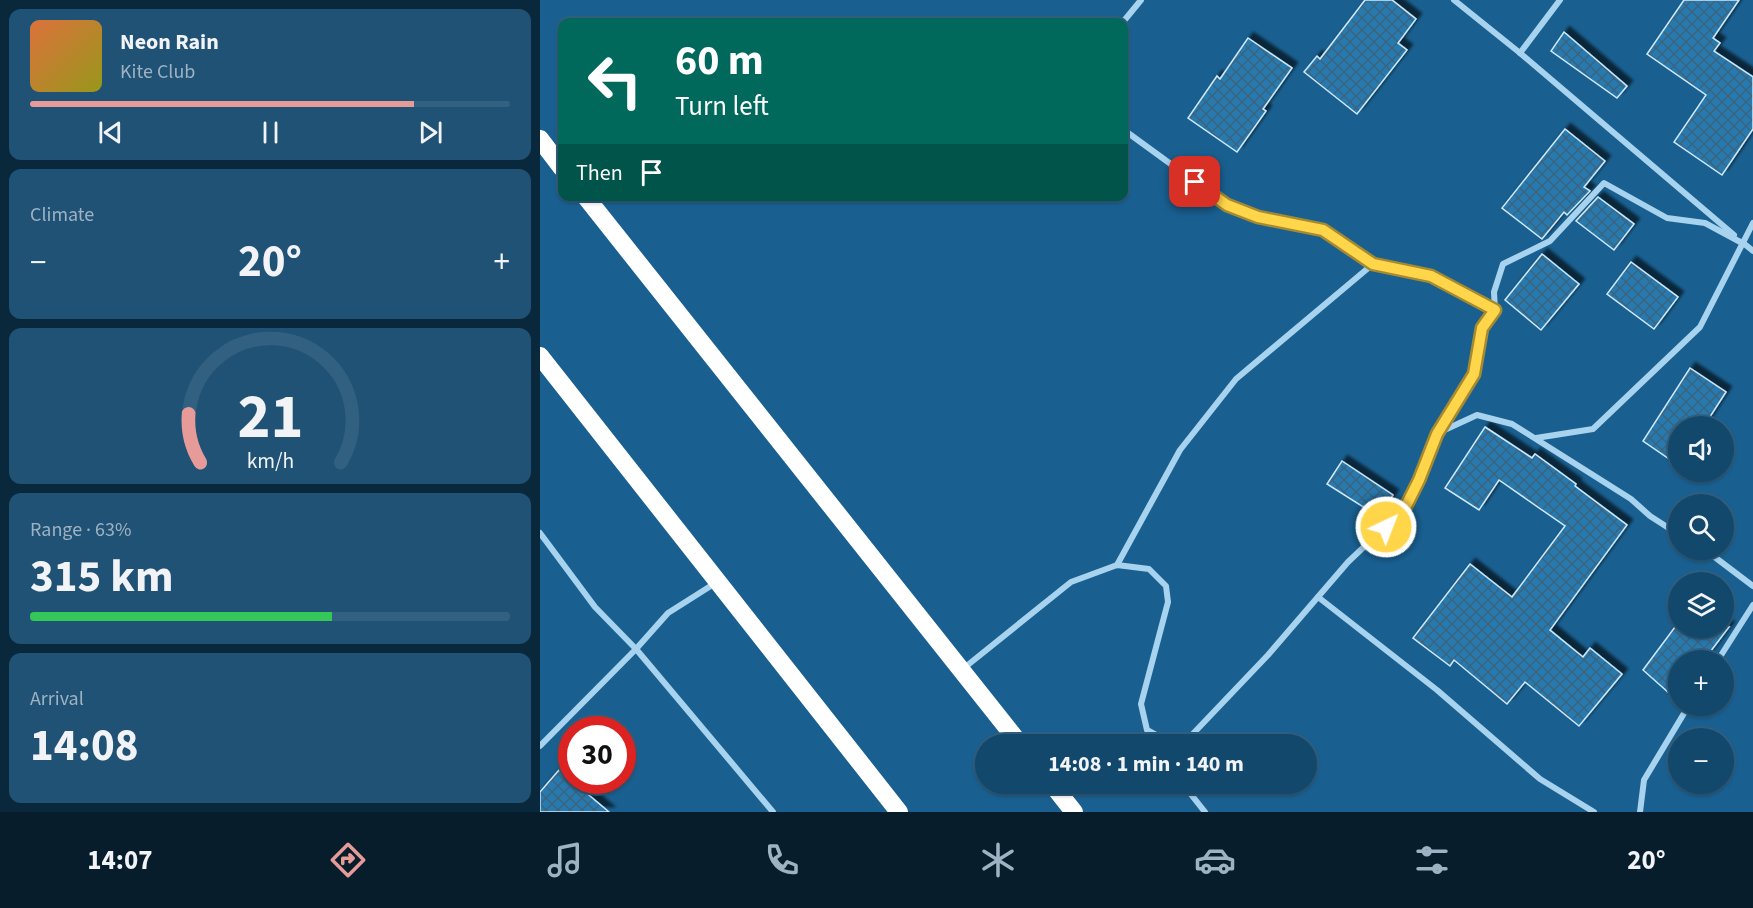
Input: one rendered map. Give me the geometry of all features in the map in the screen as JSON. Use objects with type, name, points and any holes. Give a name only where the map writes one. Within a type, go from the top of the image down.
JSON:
[{"type":"highway","points":[[540,140],[558,163]]},
{"type":"highway","points":[[589,201],[1012,734]]},
{"type":"highway","points":[[540,356],[899,812]]},
{"type":"highway","points":[[1060,794],[1074,812]]},
{"type":"street","points":[[1126,18],[1141,0]]},
{"type":"street","points":[[1454,0],[1520,52],[1744,244]]},
{"type":"street","points":[[1520,52],[1560,0]]},
{"type":"street","points":[[1128,133],[1227,205],[1258,217],[1323,230],[1373,264],[1431,276],[1495,310]]},
{"type":"street","points":[[1193,734],[1268,655],[1348,562],[1405,508],[1437,434],[1474,374],[1482,328],[1495,310],[1494,292],[1503,264],[1550,241],[1604,183],[1666,218],[1705,223],[1753,250]]},
{"type":"street","points":[[1536,438],[1593,429],[1700,327],[1753,224]]},
{"type":"street","points":[[1117,565],[1180,450],[1236,379],[1373,264]]},
{"type":"street","points":[[1437,434],[1477,415],[1512,424],[1631,500],[1668,528]]},
{"type":"street","points":[[540,532],[594,608],[636,649],[773,812]]},
{"type":"street","points":[[1719,560],[1753,586]]},
{"type":"street","points":[[961,670],[1071,582],[1117,565],[1149,569],[1166,586],[1168,602],[1141,704],[1147,730],[1153,734]]},
{"type":"street","points":[[540,746],[636,649],[668,613],[717,581]]},
{"type":"street","points":[[1318,597],[1437,690],[1540,779],[1594,812]]},
{"type":"street","points":[[1724,650],[1753,605]]},
{"type":"street","points":[[1640,812],[1644,780],[1682,716]]},
{"type":"street","points":[[1191,794],[1205,812]]},
{"type":"building","points":[[1365,0],[1392,0],[1416,19],[1398,43],[1407,50],[1357,114],[1304,72],[1317,56],[1320,59]]},
{"type":"building","points":[[1684,0],[1739,0],[1713,38],[1720,43],[1714,51],[1753,77],[1753,129],[1722,175],[1674,142],[1706,95],[1647,54]]},
{"type":"building","points":[[1564,32],[1627,86],[1617,98],[1551,51]]},
{"type":"building","points":[[1248,38],[1292,68],[1263,109],[1266,111],[1237,152],[1188,118],[1217,76],[1220,79]]},
{"type":"building","points":[[1565,129],[1605,161],[1584,187],[1590,191],[1567,215],[1564,212],[1542,239],[1502,208]]},
{"type":"building","points":[[1598,197],[1634,224],[1614,250],[1576,221]]},
{"type":"building","points":[[1542,254],[1579,284],[1541,330],[1505,300]]},
{"type":"building","points":[[1631,262],[1678,297],[1654,329],[1607,294]]},
{"type":"building","points":[[1690,368],[1726,392],[1710,416],[1668,416],[1668,458],[1643,441]]},
{"type":"building","points":[[1485,427],[1532,458],[1535,454],[1627,525],[1550,630],[1583,657],[1590,648],[1622,674],[1579,726],[1525,682],[1507,704],[1454,660],[1450,666],[1413,638],[1470,564],[1512,597],[1565,526],[1499,480],[1479,510],[1445,488]]},
{"type":"building","points":[[1342,461],[1393,495],[1379,517],[1327,484]]},
{"type":"building","points":[[1668,636],[1721,638],[1712,650],[1668,650],[1668,692],[1643,670]]},
{"type":"building","points":[[558,771],[558,794],[588,794],[609,812],[540,812],[540,792]]},
{"type":"route","points":[[1195,182],[1227,205],[1258,217],[1323,230],[1373,264],[1431,276],[1495,310],[1482,328],[1474,374],[1437,434],[1405,508],[1386,527]]}]
